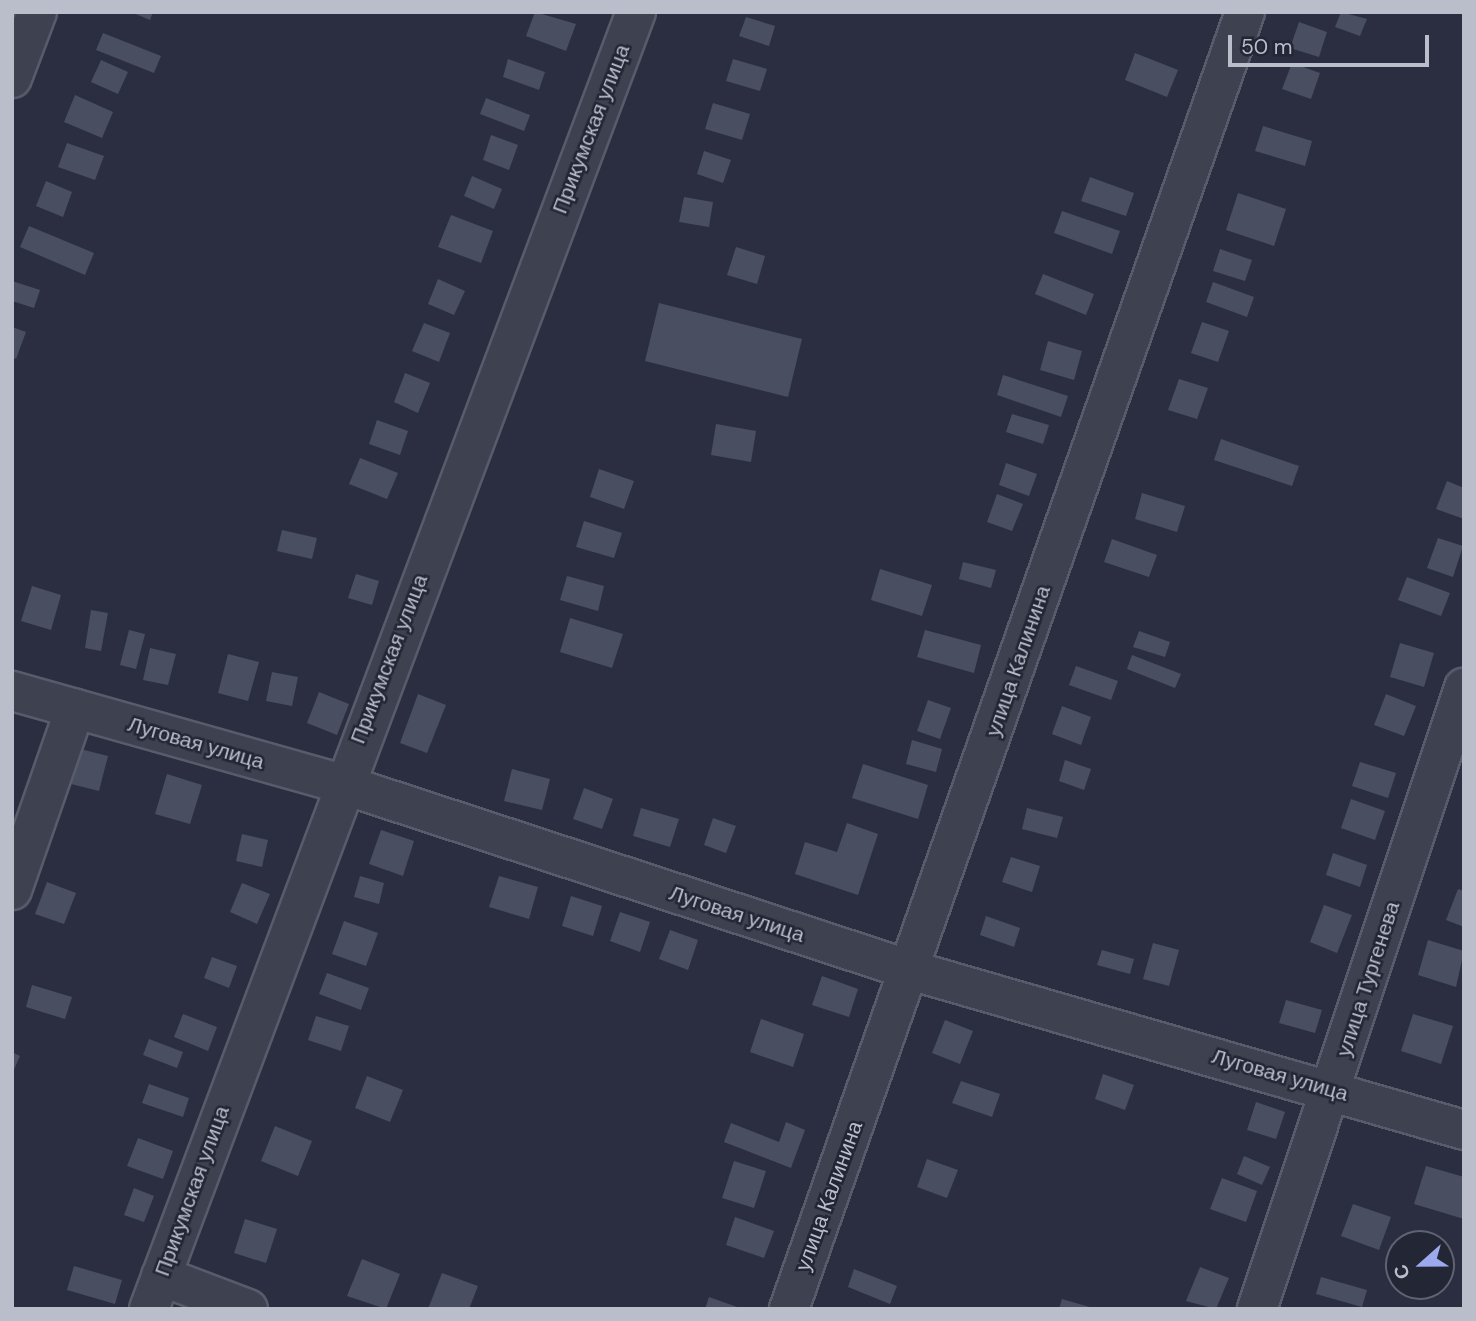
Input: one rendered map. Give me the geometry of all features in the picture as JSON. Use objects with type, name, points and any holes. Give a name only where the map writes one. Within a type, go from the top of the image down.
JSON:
[{"type":"street","points":[[12,78],[37,12]]},
{"type":"street","name":"Прикумская улица","points":[[155,1292],[342,784],[636,12]]},
{"type":"street","name":"улица Калинина","points":[[789,1309],[1245,12]]},
{"type":"street","name":"улица Тургенева","points":[[1256,1309],[1332,1089],[1464,688]]},
{"type":"street","name":"Луговая улица","points":[[12,691],[342,784],[910,970],[1332,1089],[1464,1130]]},
{"type":"street","points":[[12,890],[75,709]]},
{"type":"street","points":[[155,1292],[248,1309]]},
{"type":"building","points":[[131,12],[153,12],[150,20]]},
{"type":"building","points":[[535,12],[576,24],[566,51],[526,36]]},
{"type":"building","points":[[1341,12],[1367,19],[1360,36],[1335,27]]},
{"type":"building","points":[[746,17],[775,26],[769,46],[739,36]]},
{"type":"building","points":[[1299,22],[1327,32],[1319,57],[1290,48]]},
{"type":"building","points":[[103,33],[161,56],[154,73],[96,50]]},
{"type":"building","points":[[1135,53],[1178,70],[1167,97],[1125,80]]},
{"type":"building","points":[[508,59],[545,72],[539,90],[503,77]]},
{"type":"building","points":[[733,59],[767,69],[760,91],[726,81]]},
{"type":"building","points":[[101,60],[128,72],[118,94],[91,82]]},
{"type":"building","points":[[1292,63],[1320,73],[1311,99],[1282,89]]},
{"type":"building","points":[[75,95],[113,112],[102,138],[64,122]]},
{"type":"building","points":[[486,98],[530,115],[524,131],[480,114]]},
{"type":"building","points":[[713,103],[750,114],[742,140],[705,129]]},
{"type":"building","points":[[1263,126],[1312,141],[1305,166],[1255,151]]},
{"type":"building","points":[[491,135],[518,145],[509,170],[483,160]]},
{"type":"building","points":[[67,143],[104,156],[95,180],[58,167]]},
{"type":"building","points":[[704,151],[731,160],[723,183],[697,174]]},
{"type":"building","points":[[472,176],[502,189],[494,209],[464,196]]},
{"type":"building","points":[[1090,177],[1134,193],[1126,216],[1081,201]]},
{"type":"building","points":[[46,181],[72,192],[63,217],[36,206]]},
{"type":"building","points":[[1238,193],[1286,209],[1274,246],[1226,230]]},
{"type":"building","points":[[684,197],[713,202],[709,227],[679,222]]},
{"type":"building","points":[[1062,211],[1120,231],[1112,254],[1054,233]]},
{"type":"building","points":[[451,215],[493,231],[481,263],[438,247]]},
{"type":"building","points":[[29,226],[94,253],[85,275],[20,247]]},
{"type":"building","points":[[736,247],[765,256],[757,284],[727,275]]},
{"type":"building","points":[[1220,249],[1252,260],[1245,281],[1213,271]]},
{"type":"building","points":[[1043,274],[1094,294],[1086,315],[1035,294]]},
{"type":"building","points":[[438,279],[465,291],[454,315],[428,304]]},
{"type":"building","points":[[12,281],[40,290],[34,308],[12,301]]},
{"type":"building","points":[[1213,282],[1254,297],[1247,317],[1206,302]]},
{"type":"building","points":[[659,303],[802,339],[788,397],[645,361]]},
{"type":"building","points":[[1202,322],[1229,331],[1218,362],[1191,353]]},
{"type":"building","points":[[424,323],[450,333],[439,362],[412,351]]},
{"type":"building","points":[[12,327],[26,332],[16,359],[12,357]]},
{"type":"building","points":[[1048,341],[1082,351],[1074,380],[1040,370]]},
{"type":"building","points":[[405,373],[430,383],[418,413],[394,402]]},
{"type":"building","points":[[1003,375],[1068,396],[1061,417],[997,395]]},
{"type":"building","points":[[1179,379],[1208,388],[1197,419],[1168,410]]},
{"type":"building","points":[[1012,414],[1049,425],[1043,444],[1006,432]]},
{"type":"building","points":[[377,420],[408,431],[400,455],[369,444]]},
{"type":"building","points":[[716,424],[756,431],[751,462],[711,455]]},
{"type":"building","points":[[1221,439],[1299,466],[1292,486],[1214,460]]},
{"type":"building","points":[[360,458],[398,473],[387,499],[349,484]]},
{"type":"building","points":[[1006,463],[1037,474],[1029,496],[999,485]]},
{"type":"building","points":[[599,469],[634,481],[624,509],[590,497]]},
{"type":"building","points":[[1447,481],[1464,488],[1464,519],[1436,509]]},
{"type":"building","points":[[1142,493],[1185,506],[1177,532],[1135,519]]},
{"type":"building","points":[[997,494],[1023,504],[1012,531],[987,522]]},
{"type":"building","points":[[584,521],[622,533],[614,558],[576,547]]},
{"type":"building","points":[[282,530],[317,538],[312,559],[277,551]]},
{"type":"building","points":[[1438,538],[1463,546],[1453,577],[1427,568]]},
{"type":"building","points":[[1112,539],[1157,555],[1149,577],[1104,562]]},
{"type":"building","points":[[963,562],[996,570],[991,588],[959,579]]},
{"type":"building","points":[[880,569],[932,585],[922,616],[871,600]]},
{"type":"building","points":[[356,574],[379,581],[372,605],[348,598]]},
{"type":"building","points":[[567,576],[604,586],[598,611],[560,600]]},
{"type":"building","points":[[1407,577],[1450,593],[1441,616],[1398,600]]},
{"type":"building","points":[[32,586],[61,595],[51,630],[21,621]]},
{"type":"building","points":[[91,610],[108,613],[101,651],[85,648]]},
{"type":"building","points":[[570,618],[623,634],[612,668],[560,652]]},
{"type":"building","points":[[129,630],[145,634],[136,669],[120,665]]},
{"type":"building","points":[[925,630],[981,645],[974,673],[917,657]]},
{"type":"building","points":[[1139,631],[1170,642],[1165,657],[1133,647]]},
{"type":"building","points":[[1400,643],[1434,653],[1424,687],[1390,677]]},
{"type":"building","points":[[150,648],[176,654],[168,685],[143,680]]},
{"type":"building","points":[[228,654],[259,662],[248,701],[218,693]]},
{"type":"building","points":[[1132,655],[1181,674],[1175,688],[1127,669]]},
{"type":"building","points":[[1076,666],[1118,681],[1111,700],[1069,685]]},
{"type":"building","points":[[272,672],[298,677],[292,706],[266,701]]},
{"type":"building","points":[[319,692],[349,704],[337,735],[307,723]]},
{"type":"building","points":[[418,694],[446,705],[427,753],[400,743]]},
{"type":"building","points":[[1386,694],[1416,706],[1404,736],[1374,725]]},
{"type":"building","points":[[928,700],[951,708],[940,739],[917,731]]},
{"type":"building","points":[[1062,706],[1091,717],[1081,745],[1052,734]]},
{"type":"building","points":[[912,740],[942,749],[936,772],[906,764]]},
{"type":"building","points":[[80,749],[108,756],[99,791],[71,784]]},
{"type":"building","points":[[1065,760],[1091,769],[1084,790],[1059,781]]},
{"type":"building","points":[[1360,762],[1396,773],[1388,798],[1352,786]]},
{"type":"building","points":[[863,764],[928,785],[918,819],[852,798]]},
{"type":"building","points":[[512,769],[550,779],[542,810],[504,801]]},
{"type":"building","points":[[167,774],[202,785],[190,824],[155,814]]},
{"type":"building","points":[[584,788],[613,799],[602,829],[573,819]]},
{"type":"building","points":[[1351,799],[1385,811],[1375,840],[1341,828]]},
{"type":"building","points":[[641,808],[679,819],[670,847],[633,836]]},
{"type":"building","points":[[1027,808],[1063,817],[1057,838],[1022,829]]},
{"type":"building","points":[[713,818],[736,826],[726,853],[704,845]]},
{"type":"building","points":[[847,823],[878,834],[858,895],[795,874],[805,842],[837,852]]},
{"type":"building","points":[[381,830],[414,841],[403,876],[369,864]]},
{"type":"building","points":[[242,834],[268,840],[262,867],[236,861]]},
{"type":"building","points":[[1333,853],[1367,865],[1360,887],[1326,875]]},
{"type":"building","points":[[1011,857],[1040,866],[1032,892],[1002,882]]},
{"type":"building","points":[[360,876],[384,883],[379,904],[354,897]]},
{"type":"building","points":[[499,876],[538,887],[529,919],[489,907]]},
{"type":"building","points":[[47,882],[76,893],[64,924],[35,914]]},
{"type":"building","points":[[242,883],[270,894],[257,924],[230,912]]},
{"type":"building","points":[[1458,889],[1464,891],[1464,927],[1446,920]]},
{"type":"building","points":[[571,896],[602,906],[593,936],[562,926]]},
{"type":"building","points":[[1324,905],[1352,915],[1337,953],[1310,942]]},
{"type":"building","points":[[620,912],[650,922],[640,952],[610,941]]},
{"type":"building","points":[[986,916],[1020,928],[1014,947],[980,935]]},
{"type":"building","points":[[344,921],[378,933],[366,966],[332,954]]},
{"type":"building","points":[[670,930],[698,940],[688,970],[659,959]]},
{"type":"building","points":[[1428,940],[1464,951],[1456,987],[1418,975]]},
{"type":"building","points":[[1153,943],[1179,950],[1169,986],[1143,979]]},
{"type":"building","points":[[1102,950],[1134,959],[1130,974],[1097,965]]},
{"type":"building","points":[[212,957],[237,966],[229,988],[204,978]]},
{"type":"building","points":[[327,973],[369,988],[361,1010],[319,994]]},
{"type":"building","points":[[822,976],[858,989],[849,1017],[812,1005]]},
{"type":"building","points":[[32,985],[72,997],[65,1019],[26,1007]]},
{"type":"building","points":[[1286,1000],[1322,1010],[1315,1033],[1279,1023]]},
{"type":"building","points":[[183,1014],[217,1027],[208,1051],[174,1037]]},
{"type":"building","points":[[1413,1014],[1453,1026],[1441,1064],[1401,1051]]},
{"type":"building","points":[[316,1016],[349,1026],[341,1051],[308,1040]]},
{"type":"building","points":[[761,1019],[804,1034],[793,1067],[750,1052]]},
{"type":"building","points":[[945,1020],[973,1031],[960,1064],[932,1053]]},
{"type":"building","points":[[149,1039],[183,1052],[177,1068],[143,1055]]},
{"type":"building","points":[[12,1052],[20,1056],[12,1074]]},
{"type":"building","points":[[1103,1074],[1134,1085],[1125,1110],[1095,1099]]},
{"type":"building","points":[[367,1076],[403,1090],[390,1122],[355,1108]]},
{"type":"building","points":[[961,1081],[1000,1094],[992,1117],[952,1103]]},
{"type":"building","points":[[149,1084],[189,1098],[183,1117],[142,1103]]},
{"type":"building","points":[[1256,1102],[1285,1112],[1276,1139],[1247,1130]]},
{"type":"building","points":[[786,1122],[805,1130],[791,1168],[724,1142],[731,1123],[779,1142]]},
{"type":"building","points":[[275,1126],[312,1141],[298,1176],[261,1161]]},
{"type":"building","points":[[138,1138],[173,1151],[163,1179],[127,1166]]},
{"type":"building","points":[[1244,1156],[1270,1167],[1262,1185],[1237,1174]]},
{"type":"building","points":[[927,1159],[958,1170],[947,1198],[917,1187]]},
{"type":"building","points":[[734,1161],[766,1171],[754,1208],[722,1198]]},
{"type":"building","points":[[1426,1166],[1464,1177],[1464,1219],[1414,1204]]},
{"type":"building","points":[[1222,1178],[1257,1191],[1246,1222],[1210,1209]]},
{"type":"building","points":[[134,1188],[154,1196],[144,1222],[124,1215]]},
{"type":"building","points":[[1353,1204],[1391,1217],[1379,1250],[1341,1236]]},
{"type":"building","points":[[735,1217],[774,1231],[764,1258],[726,1245]]},
{"type":"building","points":[[245,1219],[277,1229],[266,1263],[234,1253]]},
{"type":"building","points":[[362,1259],[400,1274],[386,1309],[347,1296]]},
{"type":"building","points":[[74,1266],[122,1280],[115,1304],[67,1290]]},
{"type":"building","points":[[1200,1267],[1229,1278],[1216,1309],[1186,1301]]},
{"type":"building","points":[[854,1269],[897,1286],[890,1304],[848,1287]]},
{"type":"building","points":[[442,1273],[478,1286],[469,1309],[428,1309]]},
{"type":"building","points":[[1321,1277],[1367,1290],[1362,1307],[1316,1294]]},
{"type":"building","points":[[709,1297],[740,1308],[740,1309],[705,1309]]},
{"type":"building","points":[[1062,1299],[1093,1308],[1093,1309],[1059,1309]]}]
